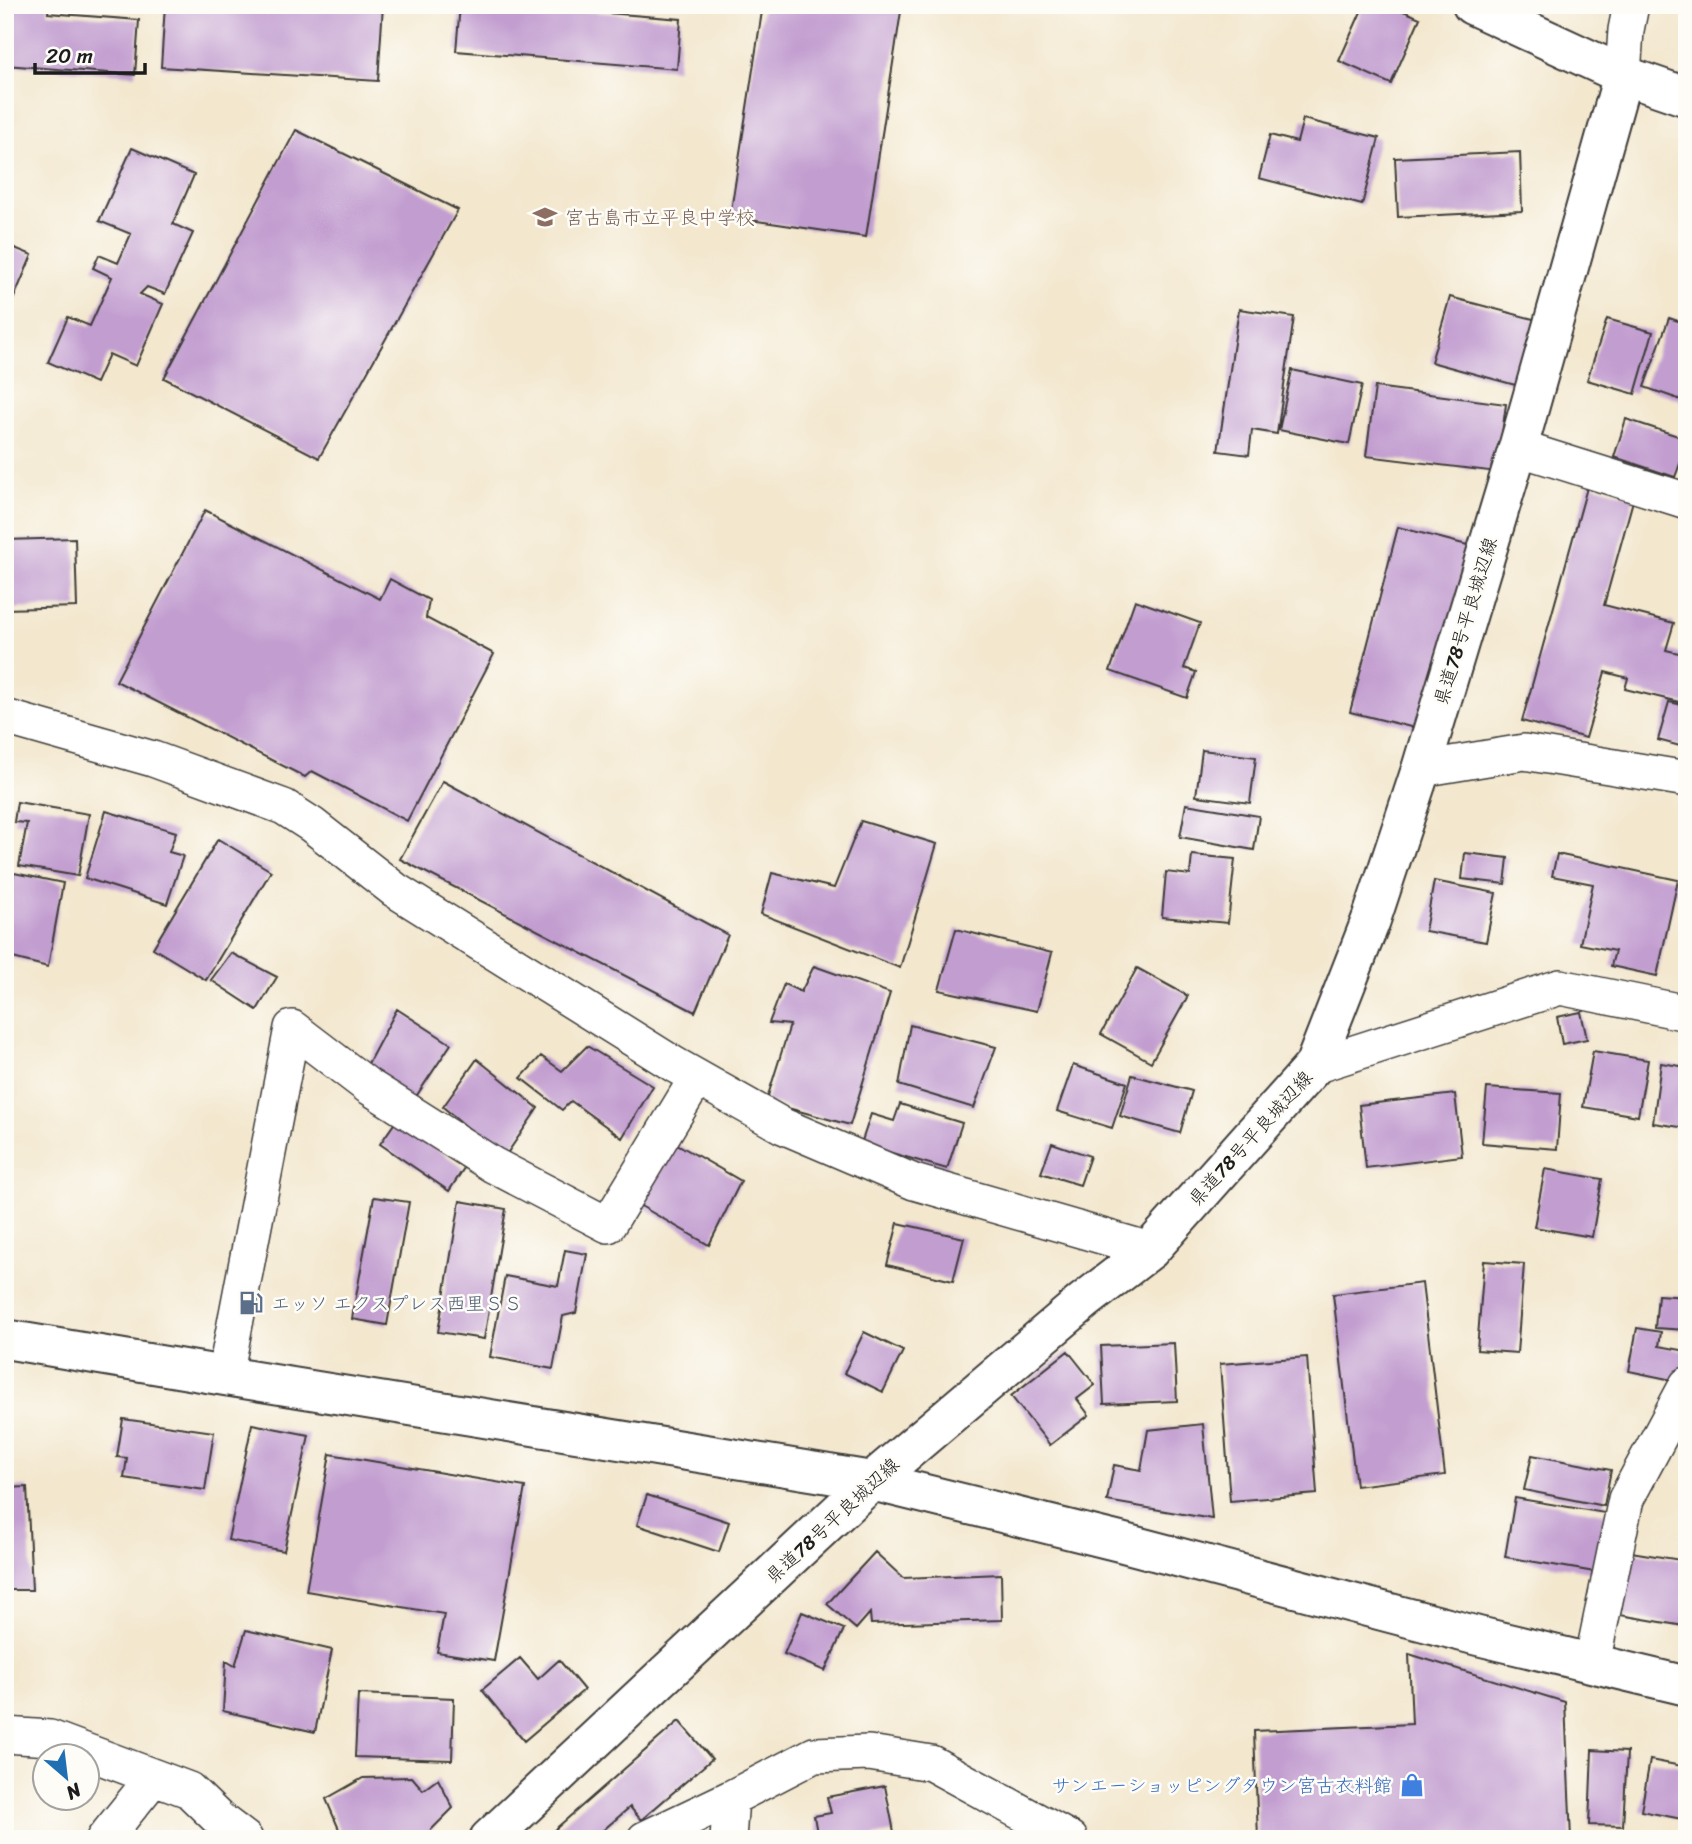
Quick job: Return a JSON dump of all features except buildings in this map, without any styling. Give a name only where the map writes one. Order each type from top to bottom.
[{"type":"main road","points":[[1472,5],[1623,75],[1687,97]]},
{"type":"main road","name":"県道78号平良城辺線","points":[[489,1839],[872,1481],[1084,1301],[1150,1250],[1314,1066],[1371,920],[1421,769],[1518,447],[1623,75]]},
{"type":"main road","points":[[5,1339],[872,1481],[1120,1542],[1478,1636],[1687,1686]]},
{"type":"street","points":[[1623,75],[1626,30],[1631,5]]},
{"type":"street","points":[[1518,447],[1687,501]]},
{"type":"street","points":[[5,717],[153,759],[284,807],[312,825],[395,890],[697,1078],[783,1126],[914,1182],[1150,1250]]},
{"type":"street","points":[[1421,769],[1524,752],[1687,779]]},
{"type":"street","points":[[1314,1066],[1560,987],[1687,1013]]},
{"type":"street","points":[[225,1376],[292,1028],[368,1086],[493,1165],[608,1225],[697,1078]]},
{"type":"street","points":[[1592,1663],[1626,1499],[1687,1385]]},
{"type":"street","points":[[5,1735],[50,1738],[190,1790],[245,1839]]},
{"type":"street","points":[[645,1839],[814,1755],[869,1754],[931,1763],[1070,1839]]},
{"type":"street","points":[[104,1839],[153,1777]]},
{"type":"street","points":[[728,1839],[731,1798]]},
{"type":"place","name":"宮古島市立平良中学校","points":[[545,217]]},
{"type":"place","name":"エッソ エクスプレス西里ＳＳ","points":[[251,1303]]},
{"type":"place","name":"サンエーショッピングタウン宮古衣料館","points":[[1412,1785]]}]
